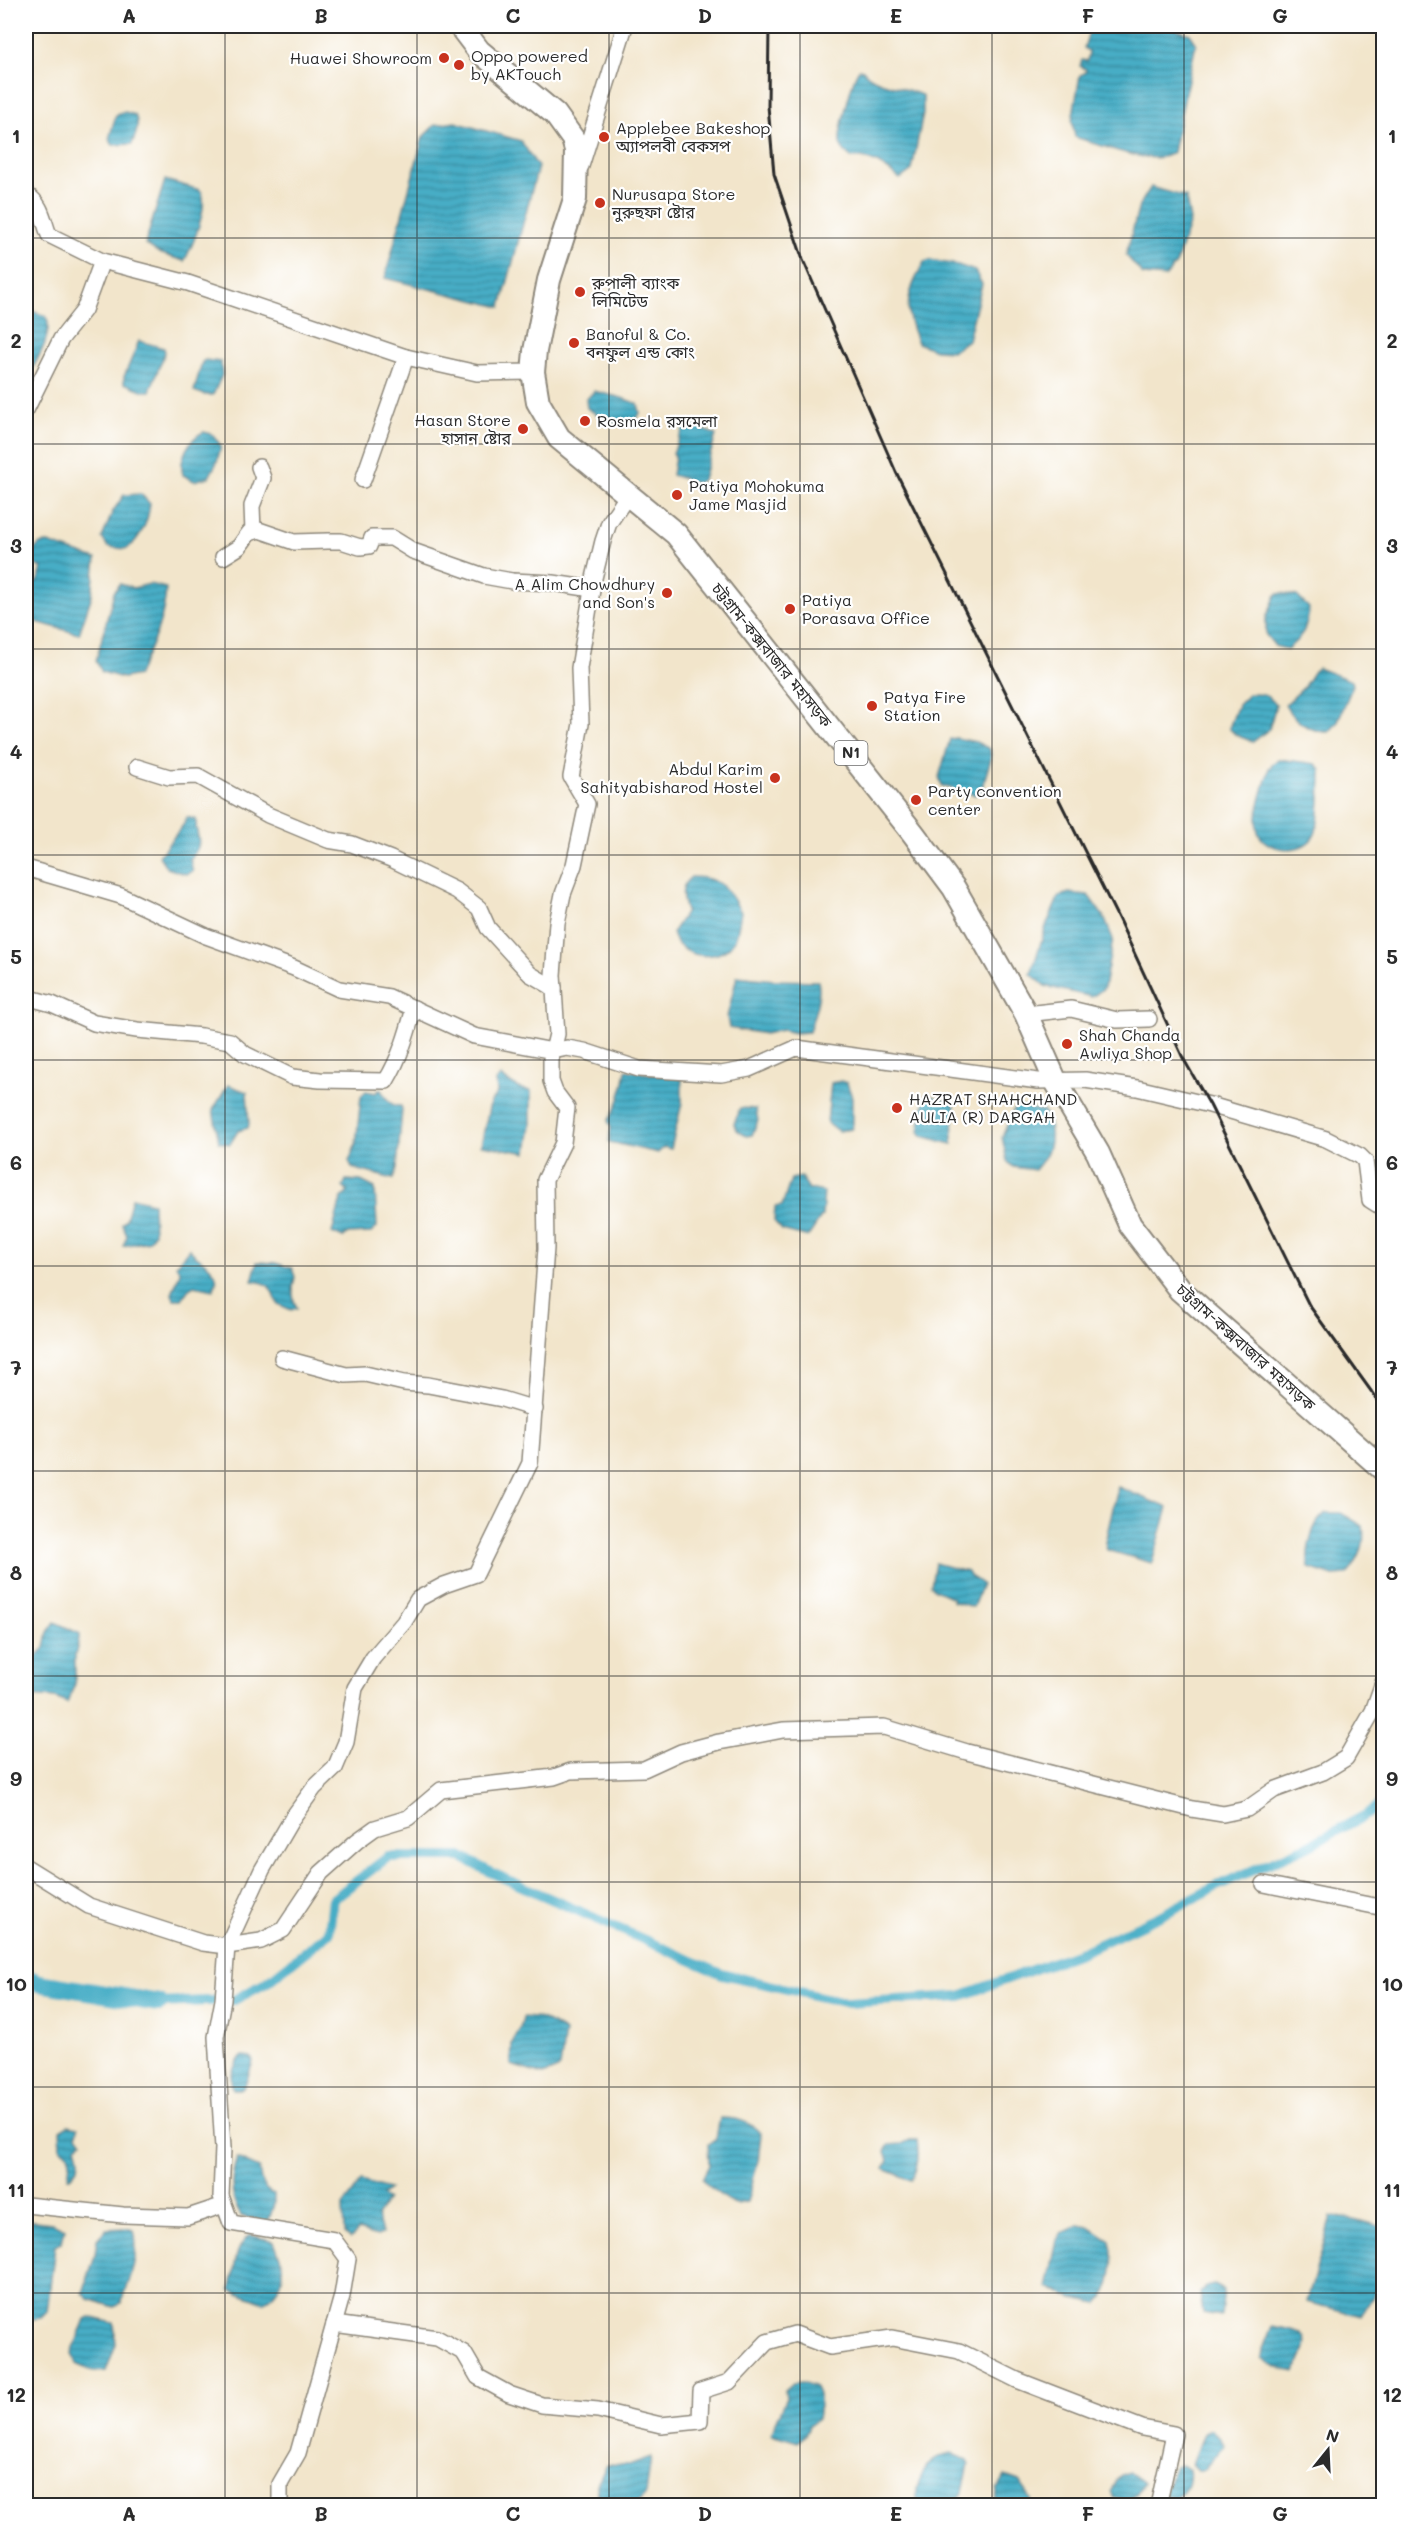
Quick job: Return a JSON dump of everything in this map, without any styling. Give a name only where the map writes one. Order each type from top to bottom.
[{"type":"highway","name":"চট্টগ্রাম-কক্সবাজার মহাসড়ক","points":[[460,26],[479,51],[561,122],[573,139],[576,150],[575,199],[549,280],[535,351],[534,372],[538,402],[559,438],[676,534],[954,888],[1026,1014],[1055,1080],[1098,1153],[1130,1225],[1180,1290],[1383,1470]]},
{"type":"street","points":[[577,178],[625,26]]},
{"type":"street","points":[[27,195],[35,200],[40,208],[49,235],[61,243],[102,261],[188,284],[406,357],[477,374],[534,372]]},
{"type":"street","points":[[26,410],[61,339],[84,310],[102,261]]},
{"type":"street","points":[[363,480],[406,357]]},
{"type":"street","points":[[253,532],[252,506],[262,478],[259,467]]},
{"type":"street","points":[[280,2505],[280,2484],[298,2453],[342,2296],[348,2259],[334,2240],[231,2223],[221,2196],[223,2148],[216,2037],[223,2000],[226,1946],[262,1869],[293,1816],[314,1788],[335,1768],[346,1742],[355,1688],[373,1658],[404,1623],[418,1599],[444,1585],[476,1574],[530,1463],[546,1248],[546,1180],[563,1143],[567,1108],[555,1092],[551,1081],[553,1051],[557,1034],[554,988],[557,922],[563,894],[574,865],[586,804],[571,777],[581,724],[579,668],[592,589],[609,523],[628,495]]},
{"type":"street","points":[[223,557],[239,547],[249,533],[259,530],[294,542],[341,541],[360,547],[369,546],[372,538],[375,537],[392,538],[413,551],[484,576],[592,589]]},
{"type":"street","points":[[137,767],[168,777],[198,776],[268,815],[328,840],[352,844],[391,859],[457,891],[479,908],[488,928],[530,974],[554,988]]},
{"type":"street","points":[[26,868],[121,896],[206,936],[294,968],[339,988],[389,997],[474,1036],[553,1051],[567,1048],[584,1051],[639,1069],[721,1074],[749,1069],[796,1048],[1038,1081],[1085,1080],[1137,1088],[1210,1105],[1326,1139],[1360,1156],[1365,1161],[1368,1171],[1368,1195],[1375,1205],[1383,1209]]},
{"type":"street","points":[[26,997],[52,1004],[94,1023],[230,1041],[245,1054],[292,1077],[320,1080],[386,1081],[406,1038],[414,1008]]},
{"type":"street","points":[[1026,1014],[1071,1009],[1118,1020],[1149,1019]]},
{"type":"street","points":[[282,1358],[346,1375],[365,1374],[404,1383],[428,1385],[502,1399],[535,1409]]},
{"type":"street","points":[[26,1867],[89,1906],[203,1943],[226,1946],[261,1941],[284,1930],[321,1873],[357,1840],[375,1828],[408,1818],[441,1790],[554,1777],[572,1771],[644,1769],[681,1752],[783,1730],[884,1727],[968,1752],[1192,1809],[1223,1814],[1247,1809],[1274,1790],[1323,1772],[1346,1758],[1373,1711],[1383,1680]]},
{"type":"street","points":[[1264,1884],[1383,1908]]},
{"type":"street","points":[[26,2205],[123,2215],[188,2217],[224,2205]]},
{"type":"street","points":[[334,2324],[437,2338],[464,2353],[478,2377],[509,2394],[542,2405],[598,2410],[661,2425],[700,2421],[701,2391],[729,2382],[767,2342],[795,2334],[830,2347],[892,2338],[959,2352],[1017,2380],[1142,2428],[1174,2434],[1158,2505]]},
{"type":"water","points":[[1093,26],[1163,26],[1190,34],[1196,43],[1173,152],[1154,158],[1140,156],[1075,137],[1072,121],[1080,75],[1085,73],[1086,69],[1080,66],[1082,60],[1087,61],[1089,52],[1084,48],[1089,32],[1095,31]]},
{"type":"water","points":[[859,69],[874,79],[923,96],[923,113],[912,170],[900,179],[871,161],[851,158],[841,145],[840,137],[844,117]]},
{"type":"water","points":[[125,112],[135,115],[137,126],[135,137],[132,144],[113,145],[109,139],[116,115]]},
{"type":"water","points":[[455,122],[521,141],[538,167],[501,307],[385,278],[423,137],[435,125]]},
{"type":"water","points":[[165,180],[200,190],[203,196],[199,225],[184,261],[159,253],[145,244]]},
{"type":"water","points":[[1151,187],[1186,197],[1190,221],[1176,264],[1165,277],[1143,275],[1126,255],[1139,206]]},
{"type":"water","points":[[26,197],[39,221],[26,262]]},
{"type":"water","points":[[930,260],[975,271],[982,284],[968,340],[953,351],[935,350],[918,343],[910,320],[908,310],[910,292],[924,262]]},
{"type":"water","points":[[26,309],[46,316],[48,332],[26,381]]},
{"type":"water","points":[[139,341],[164,348],[165,352],[150,391],[124,383],[124,377]]},
{"type":"water","points":[[205,360],[221,362],[222,375],[213,395],[194,391],[202,362]]},
{"type":"water","points":[[594,391],[638,404],[640,413],[635,422],[624,426],[604,419],[587,408],[586,400]]},
{"type":"water","points":[[685,425],[698,427],[716,435],[703,479],[697,483],[672,475],[675,456],[673,453]]},
{"type":"water","points":[[204,432],[213,435],[221,446],[217,462],[209,477],[194,481],[183,475],[183,456],[189,444]]},
{"type":"water","points":[[141,494],[150,504],[146,523],[140,534],[127,549],[108,547],[102,538],[113,511],[124,495]]},
{"type":"water","points":[[48,543],[96,559],[92,595],[79,634],[26,619],[27,582],[38,582],[42,568],[33,564],[34,550],[40,544]]},
{"type":"water","points":[[120,584],[133,588],[150,584],[166,588],[160,622],[138,675],[123,678],[102,672],[96,661],[114,592]]},
{"type":"water","points":[[1282,593],[1297,596],[1309,608],[1303,631],[1297,641],[1287,649],[1275,646],[1266,635],[1266,618],[1276,595]]},
{"type":"water","points":[[1318,668],[1352,681],[1353,685],[1337,723],[1329,732],[1316,730],[1303,724],[1288,711],[1285,705],[1303,688]]},
{"type":"water","points":[[1249,694],[1264,695],[1276,705],[1269,729],[1253,742],[1236,735],[1229,728],[1238,705]]},
{"type":"water","points":[[950,739],[976,742],[990,749],[991,759],[981,791],[975,795],[942,786],[939,777]]},
{"type":"water","points":[[1278,759],[1316,764],[1321,770],[1319,812],[1315,834],[1303,846],[1295,848],[1286,849],[1269,844],[1258,832],[1257,819],[1269,768]]},
{"type":"water","points":[[186,817],[196,819],[199,844],[190,860],[193,871],[186,874],[167,868],[159,856],[184,824]]},
{"type":"water","points":[[691,877],[710,879],[722,885],[732,896],[741,912],[734,941],[726,950],[718,954],[699,955],[690,952],[682,948],[672,933],[686,912],[683,889]]},
{"type":"water","points":[[1069,893],[1088,895],[1104,917],[1113,939],[1104,988],[1092,997],[1045,986],[1031,974],[1046,926],[1059,896]]},
{"type":"water","points":[[737,976],[818,981],[818,1000],[809,1032],[795,1033],[782,1030],[765,1034],[729,1028],[727,1017]]},
{"type":"water","points":[[626,1070],[682,1079],[682,1103],[671,1149],[664,1147],[658,1153],[609,1142],[611,1127],[608,1121],[620,1097]]},
{"type":"water","points":[[501,1077],[518,1088],[531,1091],[531,1125],[527,1153],[481,1145],[490,1103],[497,1093],[496,1081]]},
{"type":"water","points":[[841,1081],[847,1083],[852,1097],[852,1129],[838,1131],[827,1123],[831,1083]]},
{"type":"water","points":[[228,1085],[247,1092],[249,1124],[248,1128],[238,1131],[230,1144],[219,1142],[213,1110]]},
{"type":"water","points":[[380,1089],[389,1101],[401,1106],[402,1110],[397,1168],[393,1179],[352,1168],[349,1161],[356,1144],[361,1096],[366,1091],[376,1093]]},
{"type":"water","points":[[926,1094],[955,1104],[952,1144],[922,1136],[919,1131]]},
{"type":"water","points":[[1015,1106],[1044,1111],[1050,1128],[1048,1149],[1035,1170],[1013,1167],[1007,1161],[1002,1137]]},
{"type":"water","points":[[740,1108],[756,1109],[758,1121],[752,1135],[746,1136],[737,1130],[734,1124]]},
{"type":"water","points":[[801,1177],[809,1189],[824,1192],[822,1216],[808,1237],[782,1230],[774,1221],[775,1207],[782,1206],[791,1179]]},
{"type":"water","points":[[346,1180],[361,1181],[375,1188],[377,1227],[371,1233],[346,1234],[343,1238],[332,1233],[341,1199],[348,1192],[343,1187]]},
{"type":"water","points":[[132,1198],[153,1203],[154,1233],[149,1241],[123,1246],[127,1236],[122,1224],[126,1220]]},
{"type":"water","points":[[189,1249],[214,1272],[216,1283],[213,1290],[194,1286],[182,1299],[174,1299],[172,1294],[180,1272],[176,1265]]},
{"type":"water","points":[[257,1262],[275,1263],[292,1268],[295,1277],[293,1297],[297,1308],[291,1310],[278,1304],[267,1285],[252,1281]]},
{"type":"water","points":[[1118,1487],[1168,1508],[1152,1563],[1107,1550],[1105,1542]]},
{"type":"water","points":[[1326,1513],[1341,1513],[1363,1526],[1361,1552],[1347,1575],[1333,1576],[1309,1568],[1308,1554],[1313,1530]]},
{"type":"water","points":[[935,1563],[967,1572],[982,1585],[973,1607],[952,1601],[953,1598],[935,1590],[931,1585]]},
{"type":"water","points":[[55,1622],[80,1634],[75,1656],[75,1684],[67,1703],[55,1698],[30,1696],[26,1692],[26,1679],[32,1673],[34,1659],[45,1648],[48,1632]]},
{"type":"water","points":[[523,2017],[544,2019],[565,2032],[560,2068],[543,2075],[511,2065],[512,2043],[520,2029]]},
{"type":"water","points":[[243,2056],[251,2057],[253,2061],[245,2086],[242,2089],[233,2089],[231,2080],[233,2071]]},
{"type":"water","points":[[720,2118],[743,2121],[761,2134],[758,2162],[747,2202],[732,2203],[702,2179],[709,2165],[708,2144],[716,2138]]},
{"type":"water","points":[[68,2125],[78,2127],[77,2136],[82,2141],[76,2145],[79,2162],[77,2169],[70,2177],[68,2177],[70,2161],[68,2153],[61,2149],[60,2130]]},
{"type":"water","points":[[910,2140],[917,2140],[918,2151],[917,2165],[911,2180],[884,2169],[888,2160],[885,2151],[889,2145],[902,2144]]},
{"type":"water","points":[[237,2158],[259,2168],[264,2187],[274,2194],[274,2204],[268,2223],[241,2216],[237,2209],[232,2188]]},
{"type":"water","points":[[361,2181],[389,2189],[382,2196],[387,2200],[377,2216],[382,2234],[377,2236],[359,2230],[351,2238],[344,2233],[343,2206]]},
{"type":"water","points":[[1331,2217],[1343,2217],[1383,2228],[1383,2273],[1375,2293],[1361,2316],[1307,2302]]},
{"type":"water","points":[[26,2220],[52,2223],[65,2229],[62,2242],[55,2246],[47,2312],[41,2318],[26,2320]]},
{"type":"water","points":[[1079,2225],[1089,2227],[1110,2241],[1112,2274],[1107,2290],[1098,2303],[1073,2298],[1047,2288],[1057,2240],[1061,2234]]},
{"type":"water","points":[[106,2229],[134,2230],[136,2248],[131,2277],[121,2304],[114,2307],[89,2299],[83,2293],[95,2255],[97,2239]]},
{"type":"water","points":[[250,2235],[274,2241],[283,2267],[283,2275],[278,2288],[264,2303],[230,2290],[237,2254]]},
{"type":"water","points":[[1214,2285],[1224,2290],[1221,2316],[1203,2313],[1200,2293],[1206,2287]]},
{"type":"water","points":[[89,2317],[114,2323],[116,2344],[106,2371],[94,2371],[76,2364],[72,2353],[85,2319]]},
{"type":"water","points":[[1272,2326],[1295,2331],[1305,2339],[1304,2351],[1295,2372],[1275,2367],[1262,2358]]},
{"type":"water","points":[[803,2382],[814,2386],[818,2394],[818,2419],[810,2425],[798,2442],[771,2434],[786,2399],[785,2390],[793,2383]]},
{"type":"water","points":[[1211,2430],[1220,2437],[1225,2445],[1203,2470],[1198,2470],[1192,2464],[1204,2433]]},
{"type":"water","points":[[952,2453],[967,2461],[969,2465],[963,2491],[953,2505],[919,2505],[917,2493],[922,2474],[935,2459]]},
{"type":"water","points":[[651,2457],[646,2494],[634,2505],[598,2505],[597,2485],[607,2464],[628,2465]]},
{"type":"water","points":[[1180,2465],[1189,2469],[1187,2486],[1176,2498],[1164,2496],[1173,2468]]},
{"type":"water","points":[[1130,2472],[1143,2483],[1138,2492],[1129,2499],[1114,2498],[1111,2490],[1116,2480]]},
{"type":"water","points":[[1005,2476],[1019,2481],[1031,2498],[1030,2505],[996,2505],[997,2489]]},
{"type":"waterway","points":[[159,2003],[234,2000],[266,1983],[329,1933],[333,1899],[388,1857],[462,1857],[490,1872],[722,1974],[848,2003],[960,1996],[1082,1952],[1160,1916],[1217,1886],[1308,1846],[1366,1815],[1384,1801]]},
{"type":"waterway","points":[[26,1978],[39,1983],[159,2003]]},
{"type":"railway","points":[[769,26],[768,106],[774,174],[803,260],[896,472],[1119,920],[1183,1058],[1210,1105],[1309,1305],[1384,1409]]},
{"type":"place","name":"Huawei Showroom","points":[[444,58]]},
{"type":"place","name":"Oppo powered by AKTouch","points":[[459,65]]},
{"type":"place","name":"Applebee Bakeshop অ্যাপলবী বেকসপ","points":[[604,137]]},
{"type":"place","name":"Nurusapa Store নুরুছফা ষ্টোর","points":[[600,203]]},
{"type":"place","name":"রুপালী ব্যাংক লিমিটেড","points":[[580,292]]},
{"type":"place","name":"Banoful & Co. বনফুল এন্ড কোং","points":[[574,343]]},
{"type":"place","name":"Rosmela রসমেলা","points":[[585,421]]},
{"type":"place","name":"Hasan Store হাসান ষ্টোর","points":[[523,429]]},
{"type":"place","name":"Patiya Mohokuma Jame Masjid","points":[[677,495]]},
{"type":"place","name":"A Alim Chowdhury and Son's","points":[[667,593]]},
{"type":"place","name":"Patiya Porasava Office","points":[[790,609]]},
{"type":"place","name":"Patya Fire Station","points":[[872,706]]},
{"type":"place","name":"Abdul Karim Sahityabisharod Hostel","points":[[775,778]]},
{"type":"place","name":"Party convention center","points":[[916,800]]},
{"type":"place","name":"Shah Chanda Awliya Shop","points":[[1067,1044]]},
{"type":"place","name":"HAZRAT SHAHCHAND AULIA (R) DARGAH","points":[[897,1108]]}]
